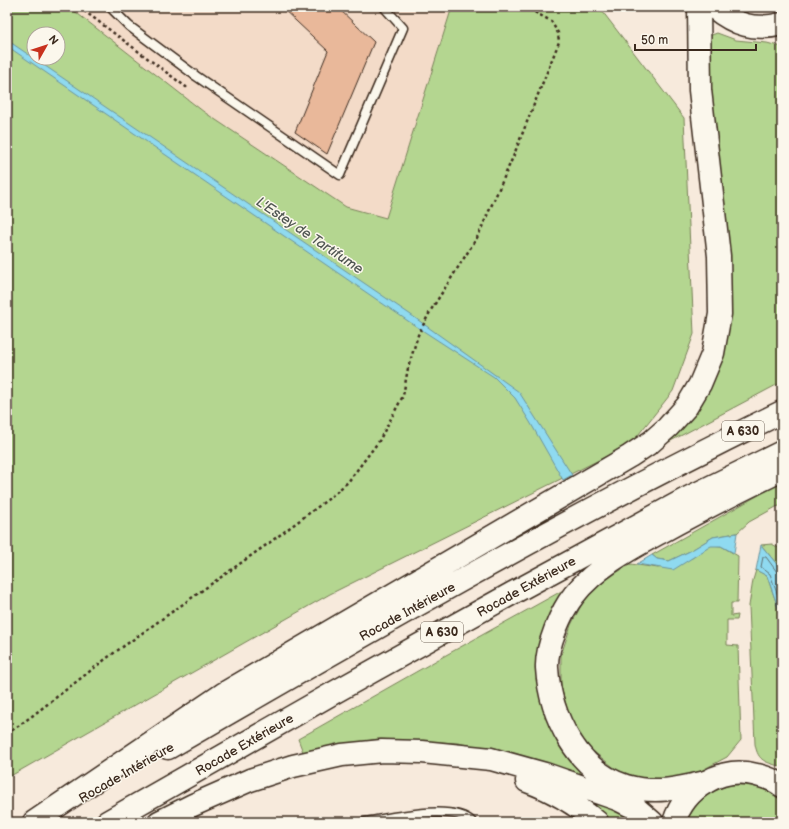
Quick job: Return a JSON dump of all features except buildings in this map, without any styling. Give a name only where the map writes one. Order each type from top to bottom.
[{"type":"main road","points":[[34,822],[224,694],[630,456],[651,442],[668,427],[687,406],[700,384],[713,353],[720,314],[718,256],[700,90],[699,7]]},
{"type":"main road","points":[[714,7],[727,18],[747,26],[778,28]]},
{"type":"main road","points":[[705,450],[782,402]]},
{"type":"main road","name":"Rocade Intérieure","points":[[39,822],[493,562],[705,450],[782,412]]},
{"type":"main road","name":"Rocade Extérieure","points":[[108,822],[504,597],[688,498],[782,452]]},
{"type":"main road","points":[[706,782],[663,791],[643,790],[625,786],[605,777],[581,757],[565,731],[552,700],[547,666],[552,638],[573,595],[591,577],[610,562],[695,513],[782,470]]},
{"type":"main road","points":[[160,822],[193,805],[250,780],[293,766],[342,755],[382,751],[422,752],[491,759],[545,774],[618,799],[637,809],[652,822]]},
{"type":"main road","points":[[460,756],[539,785],[587,813],[597,822]]},
{"type":"main road","points":[[674,822],[689,794],[706,782],[720,775],[749,773],[765,777],[781,785]]},
{"type":"lane","points":[[110,7],[129,26],[196,76],[340,175],[403,28],[384,7]]},
{"type":"lane","points":[[365,822],[431,812],[460,815],[469,818],[472,822]]},
{"type":"path","points":[[79,7],[186,87],[196,76]]},
{"type":"path","points":[[7,734],[107,658],[327,500],[348,482],[379,441],[403,396],[408,368],[418,335],[431,310],[478,236],[513,156],[559,42],[558,33],[551,21],[526,7]]},
{"type":"shaded area","points":[[69,7],[452,7],[386,218],[346,207],[204,112]]},
{"type":"green space","points":[[7,7],[69,7],[204,112],[346,207],[386,218],[452,7],[599,7],[684,118],[694,334],[673,391],[631,444],[330,594],[7,778]]},
{"type":"green space","points":[[717,33],[736,40],[767,43],[782,47],[782,382],[650,452],[723,356],[731,308],[727,245],[711,119],[709,36]]},
{"type":"green space","points":[[782,482],[782,505],[749,522],[737,533],[713,537],[690,551],[669,561],[657,559],[652,555]]},
{"type":"green space","points":[[772,544],[782,550],[782,575],[780,568],[761,545]]},
{"type":"green space","points":[[711,545],[721,546],[738,556],[737,603],[731,603],[731,616],[738,615],[737,620],[727,620],[727,645],[738,646],[741,740],[727,757],[693,775],[663,781],[643,779],[617,770],[589,748],[570,719],[561,687],[561,655],[571,625],[584,600],[601,584],[631,564],[658,568],[692,558]]},
{"type":"green space","points":[[756,570],[767,576],[782,619],[782,767],[767,762],[761,758],[756,750],[755,744],[749,606]]},
{"type":"green space","points":[[567,588],[541,684],[612,790],[535,763],[458,743],[378,739],[303,752],[298,739]]},
{"type":"green space","points":[[730,785],[758,787],[775,796],[782,801],[782,822],[686,822],[704,798],[714,791]]},
{"type":"green space","points":[[603,802],[646,822],[610,822],[594,807],[596,804]]},
{"type":"water","points":[[7,40],[26,53],[26,59],[7,46]]},
{"type":"water","points":[[36,66],[45,66],[411,315],[519,392],[572,475],[563,480],[515,398],[494,377],[408,321]]},
{"type":"water","points":[[737,533],[734,553],[721,546],[711,546],[673,570],[637,564],[652,555],[657,559],[669,561],[690,551],[713,537]]},
{"type":"water","points":[[761,545],[780,568],[782,575],[782,619],[767,576],[756,570]]},
{"type":"water label","name":"L'Estey de Tartifume","points":[[310,235]]}]
